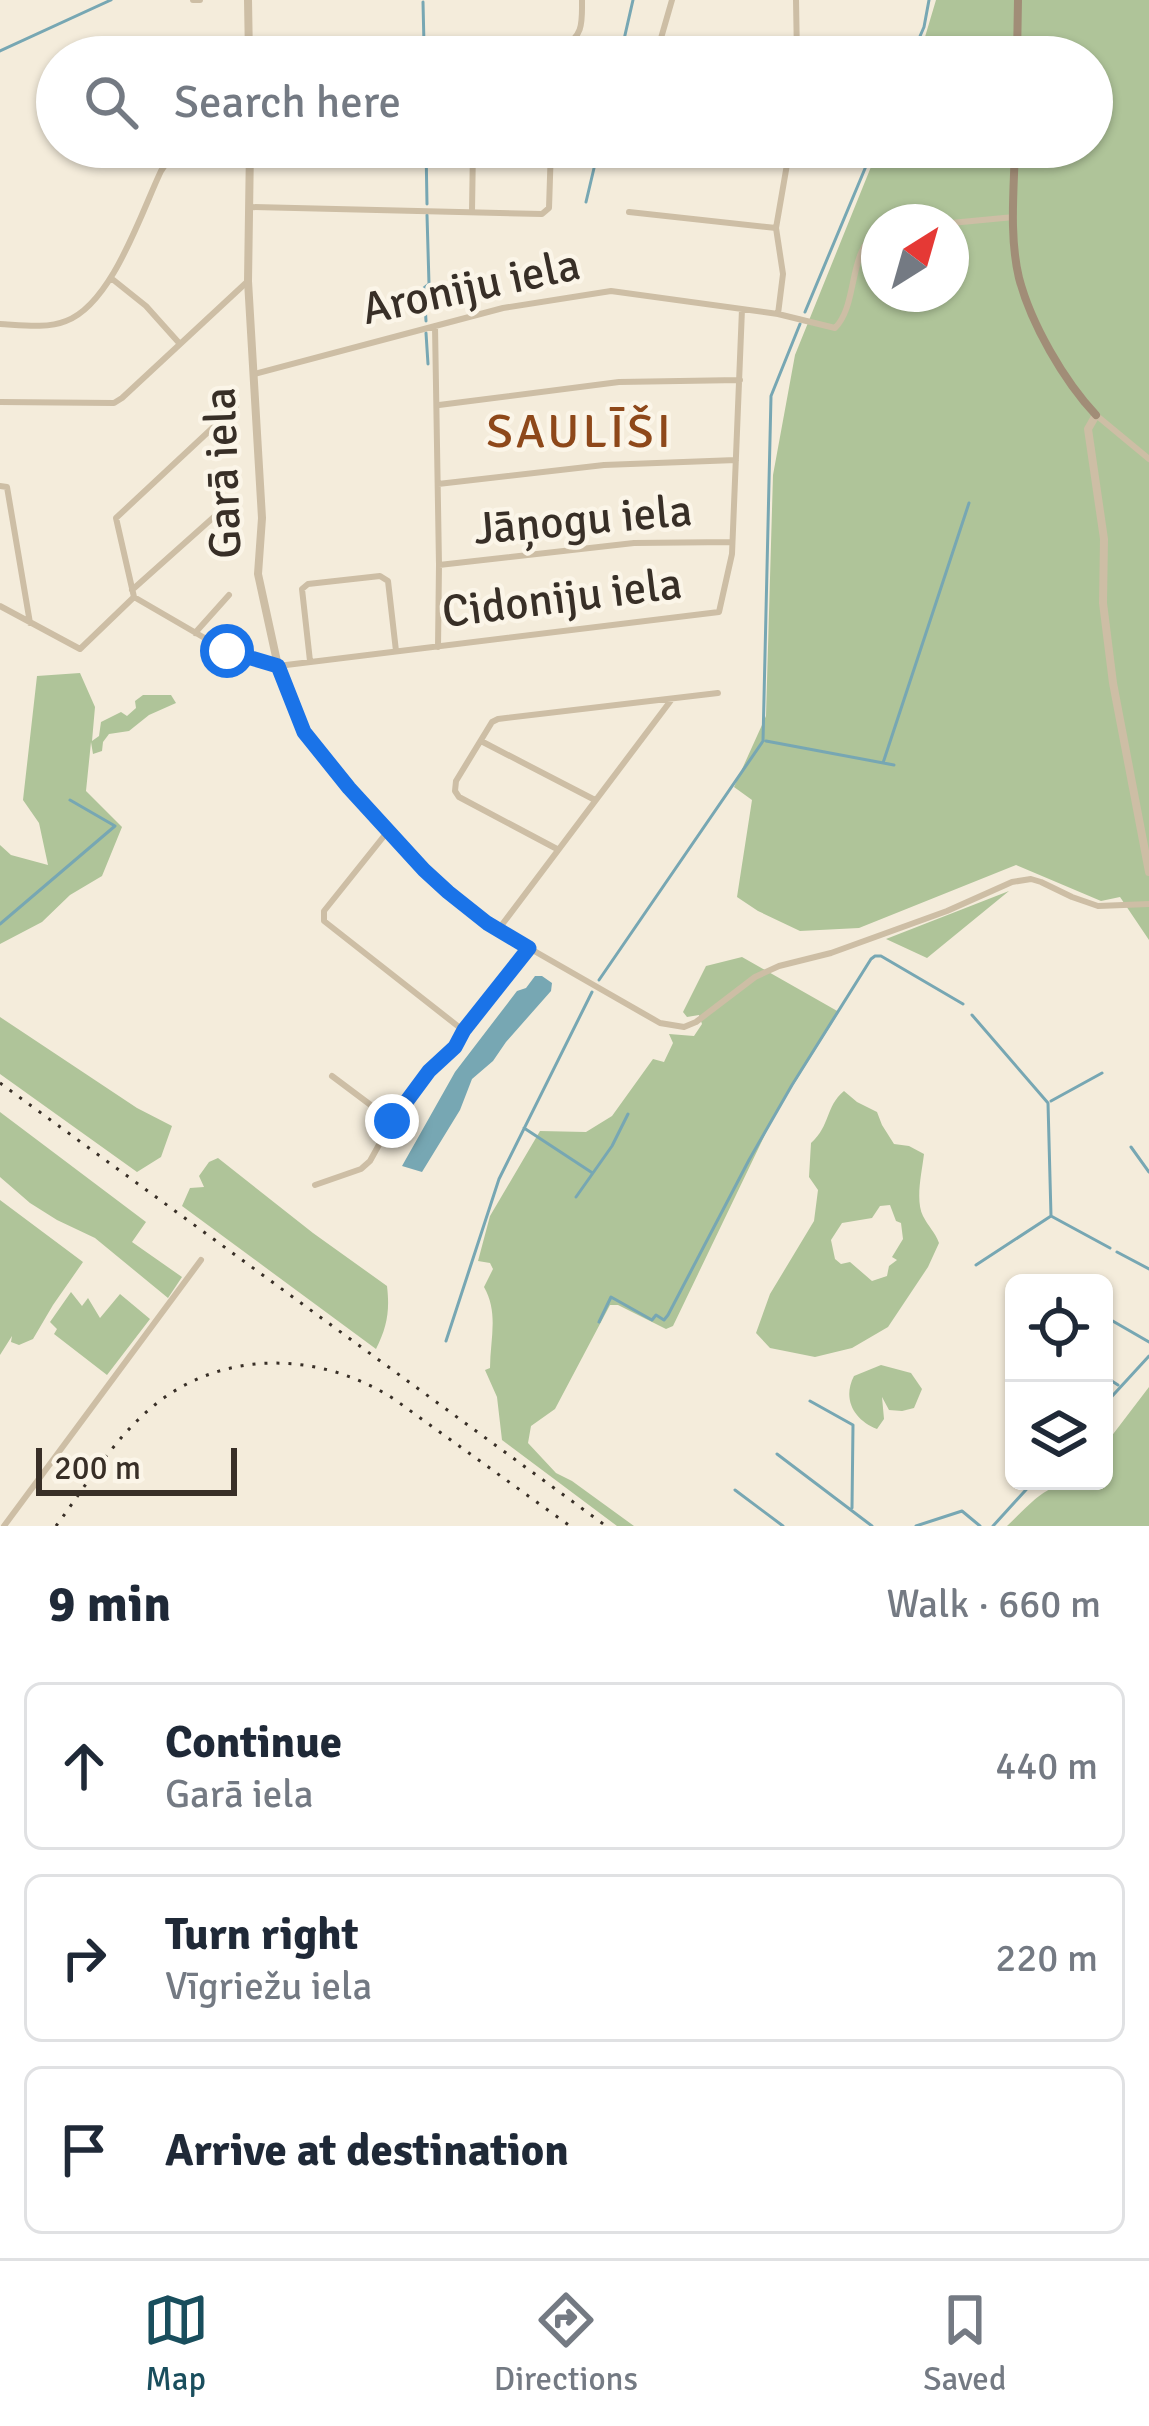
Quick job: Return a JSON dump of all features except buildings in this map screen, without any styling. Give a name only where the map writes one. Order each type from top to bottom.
[{"type":"main road","points":[[1017,36],[1018,0]]},
{"type":"main road","points":[[1015,168],[1020,280],[1064,376],[1096,416]]},
{"type":"street","points":[[248,0],[249,36]]},
{"type":"street","points":[[577,36],[582,0]]},
{"type":"street","points":[[662,36],[672,0]]},
{"type":"street","points":[[796,0],[797,36]]},
{"type":"street","points":[[0,324],[67,321],[88,307],[111,278],[162,168]]},
{"type":"street","name":"Garā iela","points":[[250,168],[248,281],[262,518],[258,574],[278,666],[304,732],[349,788],[448,892],[498,930],[660,1023],[684,1027],[755,977],[779,966],[831,953],[968,903],[1012,881],[1041,881],[1098,906],[1149,904]]},
{"type":"street","points":[[472,212],[473,168]]},
{"type":"street","points":[[250,207],[547,212],[550,168]]},
{"type":"street","points":[[778,314],[783,274],[776,228],[786,168]]},
{"type":"street","points":[[629,212],[776,228]]},
{"type":"street","points":[[969,222],[1014,217]]},
{"type":"street","name":"Aroniju iela","points":[[253,374],[435,325],[557,297],[611,291],[778,314],[835,328],[848,306],[861,261]]},
{"type":"street","points":[[111,278],[146,306],[180,344]]},
{"type":"street","points":[[0,402],[113,403],[248,281]]},
{"type":"street","name":"Cidoniju iela","points":[[133,593],[227,651],[278,666],[719,612],[732,542],[742,309]]},
{"type":"street","points":[[435,325],[438,646]]},
{"type":"street","points":[[438,405],[619,382],[740,380]]},
{"type":"street","points":[[133,593],[116,518],[236,406]]},
{"type":"street","points":[[1149,459],[1096,416],[1088,429],[1104,539],[1107,644],[1149,872]]},
{"type":"street","points":[[438,484],[604,464],[736,460]]},
{"type":"street","points":[[0,486],[7,487],[30,623]]},
{"type":"street","points":[[0,607],[80,650],[133,593],[234,500]]},
{"type":"street","name":"Jāņogu iela","points":[[439,565],[634,543],[732,542]]},
{"type":"street","name":"Cidoniju iela","points":[[310,661],[302,590],[308,584],[380,576],[388,581],[396,651]]},
{"type":"street","points":[[195,633],[229,596]]},
{"type":"street","points":[[557,849],[454,790],[492,722],[718,693]]},
{"type":"street","points":[[498,930],[672,699]]},
{"type":"street","points":[[481,741],[596,800]]},
{"type":"street","points":[[388,830],[324,911],[324,921],[464,1030]]},
{"type":"street","points":[[315,1185],[361,1169],[370,1161],[429,1071],[455,1047],[529,948]]},
{"type":"street","points":[[332,1076],[392,1121]]},
{"type":"street","points":[[4,1526],[201,1260]]},
{"type":"green space","points":[[936,0],[1149,0],[1149,940],[1120,897],[1101,901],[1016,865],[859,928],[800,931],[737,897],[752,800],[734,787],[766,716],[773,475],[795,355],[871,168],[1113,168],[1113,36],[925,36]]},
{"type":"green space","points":[[80,673],[95,707],[92,741],[99,736],[101,722],[121,712],[127,716],[143,695],[171,695],[176,703],[129,731],[109,734],[102,751],[93,754],[91,742],[86,791],[122,827],[102,876],[70,895],[42,922],[0,944],[0,845],[11,855],[48,865],[39,823],[23,800],[37,676]]},
{"type":"green space","points":[[1009,891],[927,958],[886,939]]},
{"type":"green space","points":[[742,957],[839,1012],[775,1114],[673,1326],[666,1329],[610,1305],[555,1409],[531,1426],[528,1443],[556,1473],[634,1526],[617,1526],[502,1440],[497,1397],[485,1370],[490,1368],[493,1327],[484,1287],[493,1269],[490,1263],[478,1261],[490,1216],[540,1131],[586,1132],[612,1116],[653,1059],[664,1062],[673,1043],[669,1034],[694,1036],[702,1024],[699,1015],[687,1017],[683,1012],[706,966]]},
{"type":"green space","points":[[0,1017],[172,1126],[161,1157],[137,1172],[0,1074]]},
{"type":"green space","points":[[844,1091],[877,1112],[894,1144],[924,1154],[921,1209],[939,1243],[888,1327],[852,1348],[815,1357],[770,1348],[756,1333],[770,1294],[814,1221],[818,1190],[809,1177],[811,1143]],"holes":[[[890,1205],[901,1223],[903,1239],[887,1276],[872,1281],[850,1262],[841,1264],[835,1259],[831,1240],[842,1223],[872,1218],[880,1206]]]},
{"type":"green space","points":[[0,1112],[146,1222],[132,1242],[182,1277],[168,1298],[95,1238],[30,1203],[0,1177]]},
{"type":"green space","points":[[218,1158],[387,1286],[387,1319],[376,1349],[182,1206],[190,1188],[204,1187],[199,1176]]},
{"type":"green space","points":[[0,1200],[83,1262],[33,1339],[19,1345],[11,1342],[12,1336],[0,1355]]},
{"type":"green space","points":[[71,1292],[82,1306],[88,1298],[100,1318],[120,1294],[150,1319],[107,1375],[54,1334],[57,1329],[50,1322]]},
{"type":"green space","points":[[881,1365],[911,1373],[922,1389],[914,1408],[902,1411],[889,1410],[882,1397],[884,1419],[877,1429],[856,1414],[849,1393],[854,1376]]},
{"type":"green space","points":[[1149,1387],[1149,1526],[1007,1526],[1049,1490],[1113,1490],[1113,1434]]},
{"type":"water","points":[[535,976],[552,983],[551,991],[493,1061],[472,1079],[460,1110],[422,1172],[402,1166],[455,1072],[517,991]]},
{"type":"waterway","points":[[0,51],[111,0]]},
{"type":"waterway","points":[[625,36],[633,0]]},
{"type":"waterway","points":[[920,36],[929,0]]},
{"type":"waterway","points":[[423,2],[424,36]]},
{"type":"waterway","points":[[426,168],[427,204]]},
{"type":"waterway","points":[[586,202],[594,168]]},
{"type":"waterway","points":[[805,312],[865,168]]},
{"type":"waterway","points":[[426,321],[427,215]]},
{"type":"waterway","points":[[599,980],[763,741],[771,396],[800,324]]},
{"type":"waterway","points":[[426,333],[428,364]]},
{"type":"waterway","points":[[883,763],[969,503]]},
{"type":"waterway","points":[[766,741],[894,765]]},
{"type":"waterway","points":[[0,924],[115,826],[70,800]]},
{"type":"waterway","points":[[599,1322],[611,1297],[652,1320],[668,1315],[749,1160],[871,959],[881,956],[963,1004]]},
{"type":"waterway","points":[[446,1341],[499,1179],[592,992]]},
{"type":"waterway","points":[[972,1015],[1048,1103],[1051,1216]]},
{"type":"waterway","points":[[1051,1101],[1102,1073]]},
{"type":"waterway","points":[[576,1197],[628,1114]]},
{"type":"waterway","points":[[524,1128],[591,1172]]},
{"type":"waterway","points":[[1131,1147],[1149,1172]]},
{"type":"waterway","points":[[976,1265],[1051,1216],[1110,1248]]},
{"type":"waterway","points":[[1117,1252],[1149,1269]]},
{"type":"waterway","points":[[1113,1321],[1149,1342]]},
{"type":"waterway","points":[[1113,1395],[1149,1356]]},
{"type":"waterway","points":[[1113,1382],[1118,1385]]},
{"type":"waterway","points":[[810,1401],[853,1425],[852,1508]]},
{"type":"waterway","points":[[777,1454],[872,1526]]},
{"type":"waterway","points":[[735,1490],[783,1526]]},
{"type":"waterway","points":[[993,1526],[1026,1490]]},
{"type":"waterway","points":[[916,1526],[962,1511],[980,1526]]},
{"type":"railway","points":[[0,1083],[606,1526]]},
{"type":"railway","points":[[56,1526],[118,1442],[169,1395],[199,1378],[264,1363],[298,1364],[363,1382],[394,1399],[570,1526]]},
{"type":"district","name":"SAULĪŠI","points":[[580,431]]},
{"type":"route","points":[[227,651],[278,666],[304,732],[349,788],[448,892],[529,948],[392,1121]]}]
